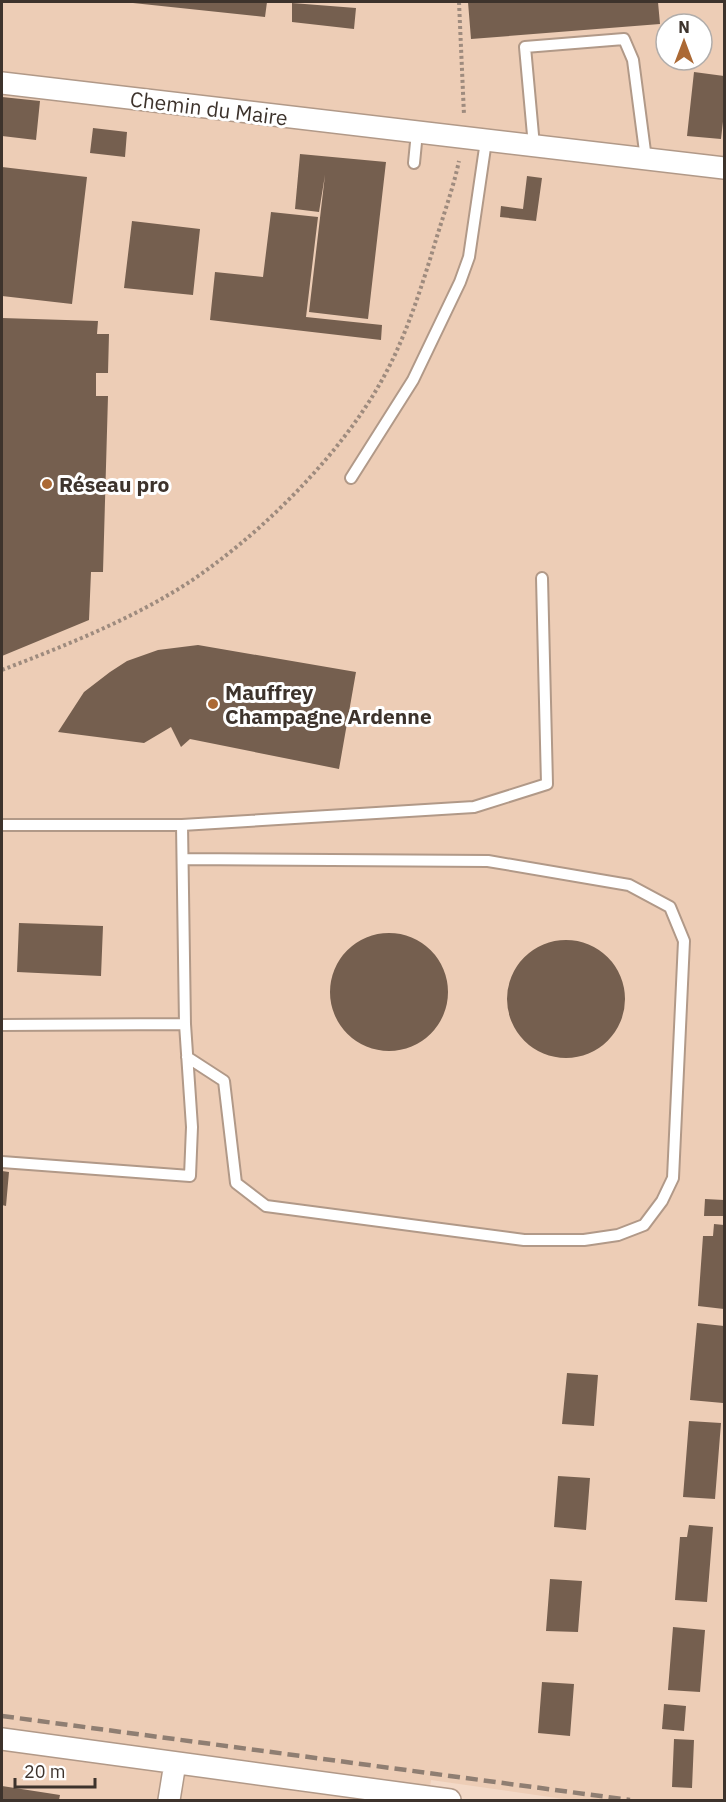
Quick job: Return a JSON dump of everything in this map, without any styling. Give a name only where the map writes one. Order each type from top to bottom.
[{"type":"street","name":"Chemin du Maire","points":[[2,83],[724,168]]},
{"type":"street","points":[[2,1739],[174,1763],[369,1795],[450,1800]]},
{"type":"street","points":[[170,1800],[174,1763]]},
{"type":"lane","points":[[534,146],[525,47],[624,39],[633,60],[646,159]]},
{"type":"lane","points":[[414,163],[417,132]]},
{"type":"lane","points":[[351,478],[413,380],[470,258],[486,141]]},
{"type":"lane","points":[[2,825],[182,825],[474,807],[547,784],[542,579]]},
{"type":"lane","points":[[2,1162],[190,1176],[192,1127],[187,1057],[182,825]]},
{"type":"lane","points":[[183,859],[488,861],[629,885],[670,908],[684,940],[673,1178],[662,1201],[644,1225],[618,1235],[584,1240],[524,1240],[266,1206],[236,1184],[224,1081],[187,1057]]},
{"type":"lane","points":[[2,1026],[186,1024]]},
{"type":"path","points":[[2,670],[55,650],[173,592],[215,564],[265,523],[302,485],[342,438],[379,387],[415,308],[455,179],[464,138],[459,2]]},
{"type":"shaded area","points":[[2,2],[724,2],[724,1800],[571,1800],[431,1780],[428,1800],[2,1800]]},
{"type":"building","points":[[133,2],[267,2],[265,17]]},
{"type":"building","points":[[468,2],[658,2],[659,12],[654,12],[654,24],[471,39]]},
{"type":"building","points":[[292,3],[356,8],[354,29],[292,22]]},
{"type":"building","points":[[694,72],[724,76],[721,139],[687,136]]},
{"type":"building","points":[[2,97],[40,101],[36,140],[2,136]]},
{"type":"building","points":[[93,128],[127,132],[125,157],[90,153]]},
{"type":"building","points":[[300,154],[386,162],[368,319],[309,312],[325,175],[319,212],[295,209]]},
{"type":"building","points":[[2,167],[87,177],[72,304],[2,296]]},
{"type":"building","points":[[527,176],[542,178],[536,221],[500,217],[501,206],[523,209]]},
{"type":"building","points":[[271,212],[318,217],[306,317],[382,325],[381,340],[210,320],[215,272],[263,277]]},
{"type":"building","points":[[132,221],[200,229],[193,295],[124,288]]},
{"type":"building","name":"Réseau pro","points":[[2,318],[98,321],[97,334],[109,334],[108,373],[96,373],[96,396],[108,396],[103,572],[91,572],[89,620],[2,656]]},
{"type":"building","name":"Mauffrey Champagne Ardenne","points":[[198,645],[356,672],[339,769],[190,739],[181,747],[171,727],[144,743],[58,732],[84,692],[127,661],[158,650]]},
{"type":"building","points":[[19,923],[103,926],[101,976],[17,972]]},
{"type":"building","points":[[389,933],[412,937],[431,950],[444,969],[448,992],[444,1015],[431,1034],[412,1047],[389,1051],[366,1047],[347,1034],[334,1015],[330,992],[334,969],[347,950],[366,937]]},
{"type":"building","points":[[566,940],[589,945],[608,957],[620,976],[625,999],[620,1022],[608,1041],[589,1053],[566,1058],[543,1053],[524,1041],[512,1022],[507,999],[512,976],[524,957],[543,945]]},
{"type":"building","points":[[2,1171],[9,1172],[6,1206],[2,1205]]},
{"type":"building","points":[[705,1199],[724,1200],[724,1216],[704,1216]]},
{"type":"building","points":[[714,1224],[724,1225],[724,1309],[698,1306],[703,1236],[713,1236]]},
{"type":"building","points":[[697,1323],[724,1326],[723,1403],[690,1400]]},
{"type":"building","points":[[567,1373],[598,1375],[594,1426],[562,1424]]},
{"type":"building","points":[[689,1421],[721,1423],[715,1499],[683,1497]]},
{"type":"building","points":[[558,1476],[590,1478],[586,1530],[554,1527]]},
{"type":"building","points":[[689,1525],[713,1527],[707,1602],[675,1600],[680,1537],[687,1537]]},
{"type":"building","points":[[550,1579],[582,1581],[578,1632],[546,1631]]},
{"type":"building","points":[[673,1627],[705,1630],[700,1692],[668,1690]]},
{"type":"building","points":[[542,1682],[574,1684],[570,1736],[538,1733]]},
{"type":"building","points":[[664,1704],[686,1706],[684,1731],[662,1729]]},
{"type":"building","points":[[674,1739],[694,1740],[692,1788],[672,1787]]},
{"type":"building","points":[[2,1786],[60,1795],[59,1800],[2,1800]]},
{"type":"railway","points":[[2,1716],[630,1800]]},
{"type":"place","name":"Réseau pro","points":[[47,484]]},
{"type":"place","name":"Mauffrey Champagne Ardenne","points":[[213,704]]}]
